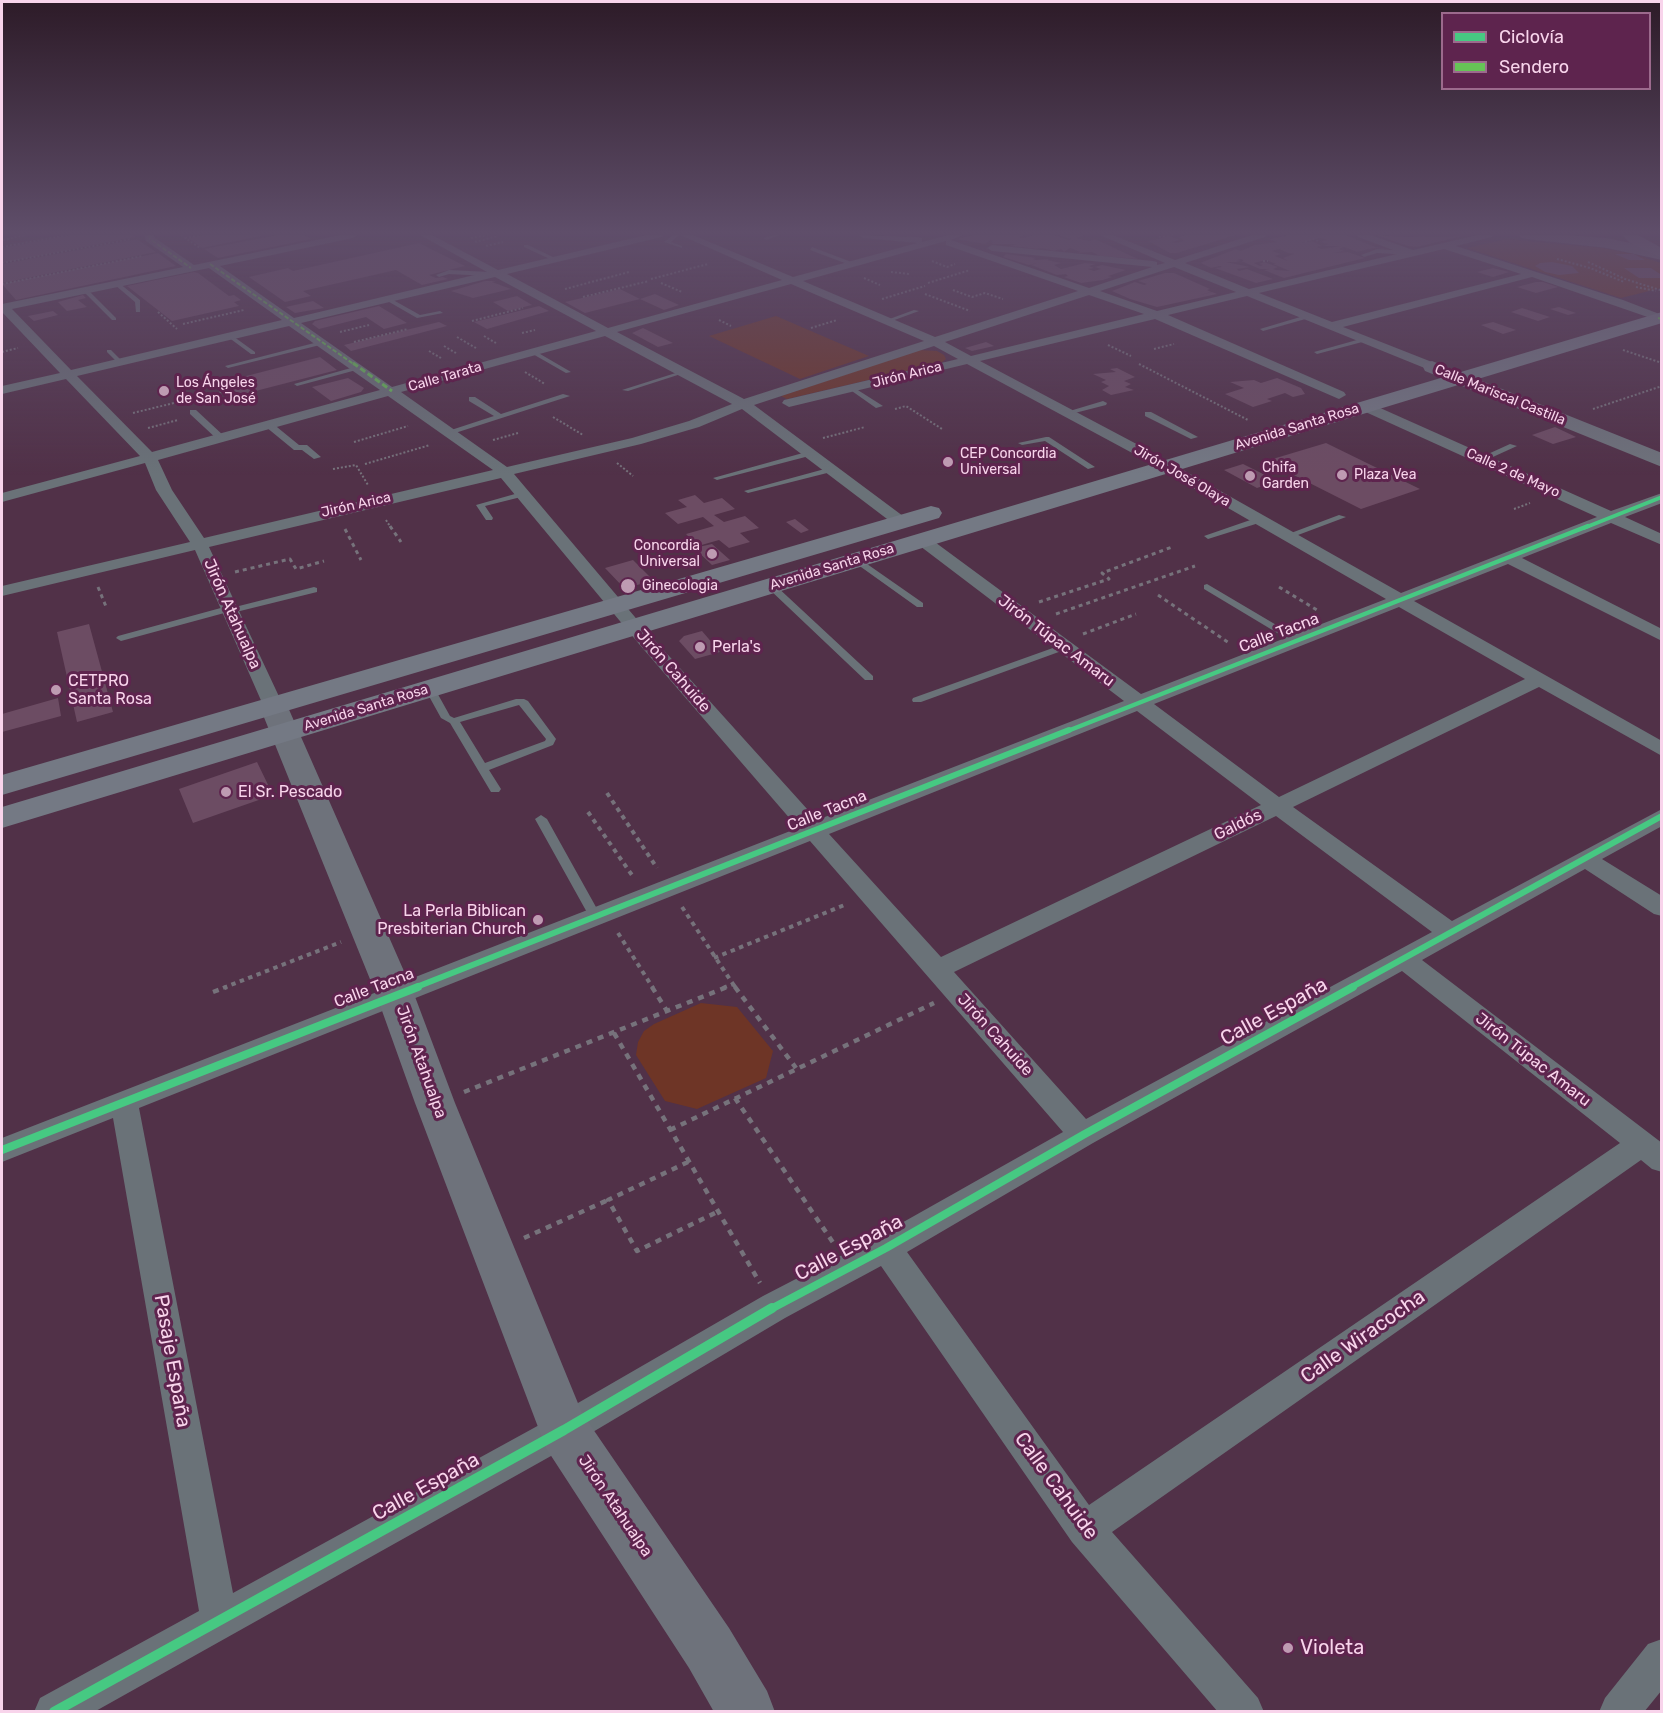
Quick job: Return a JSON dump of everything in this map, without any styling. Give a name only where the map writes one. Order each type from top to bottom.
[{"type":"main road","points":[[1506,346],[1611,315]]},
{"type":"main road","name":"Avenida Santa Rosa","points":[[2,785],[278,719],[430,689],[1165,466],[1363,397],[1631,315]]},
{"type":"main road","points":[[1395,378],[1432,367]]},
{"type":"main road","name":"Avenida Santa Rosa","points":[[1293,408],[1339,395],[1363,397]]},
{"type":"main road","name":"Avenida Santa Rosa","points":[[1045,480],[1249,421]]},
{"type":"main road","name":"Avenida Santa Rosa","points":[[2,818],[278,719],[616,605],[954,507]]},
{"type":"street","name":"Jirón Atahualpa","points":[[10,315],[149,457],[164,490],[199,543],[232,609],[395,994],[435,1103],[564,1430],[709,1648],[746,1712]]},
{"type":"street","name":"Jirón Cahuide","points":[[282,315],[503,471],[634,627],[1083,1136]]},
{"type":"street","points":[[2,390],[316,315]]},
{"type":"street","points":[[577,315],[749,408],[901,522]]},
{"type":"street","name":"Calle Tarata","points":[[2,498],[665,315]]},
{"type":"street","name":"Jirón José Olaya","points":[[873,315],[934,341],[1141,452],[1662,750]]},
{"type":"street","name":"Jirón Arica","points":[[2,591],[605,448],[749,408],[934,341],[1014,315]]},
{"type":"street","name":"Jirón Arica","points":[[749,408],[855,387],[1157,315]]},
{"type":"street","points":[[1157,315],[1339,395]]},
{"type":"street","name":"Calle Mariscal Castilla","points":[[1302,315],[1432,367],[1459,369],[1662,461]]},
{"type":"street","points":[[1332,326],[1375,315]]},
{"type":"street","name":"Calle 2 de Mayo","points":[[1363,397],[1481,459],[1662,540]]},
{"type":"street","name":"Calle Tacna","points":[[2,1150],[1662,497]]},
{"type":"street","name":"Jirón Túpac Amaru","points":[[922,540],[1276,806],[1451,933]]},
{"type":"street","points":[[1509,558],[1662,636]]},
{"type":"street","name":"Galdós","points":[[937,970],[1539,680]]},
{"type":"street","name":"Calle España","points":[[54,1712],[564,1430],[774,1306],[886,1248],[1083,1136],[1662,816]]},
{"type":"street","points":[[1585,858],[1662,908]]},
{"type":"street","name":"Jirón Túpac Amaru","points":[[1404,959],[1651,1152]]},
{"type":"street","name":"Pasaje España","points":[[124,1101],[219,1620]]},
{"type":"street","name":"Calle Wiracocha","points":[[1085,1529],[1651,1152]]},
{"type":"street","name":"Calle Cahuide","points":[[886,1248],[1085,1529],[1244,1712]]},
{"type":"street","points":[[1618,1712],[1662,1658]]},
{"type":"lane","points":[[110,315],[114,319]]},
{"type":"lane","points":[[415,315],[419,317],[430,315]]},
{"type":"lane","points":[[887,321],[905,315]]},
{"type":"lane","points":[[1263,329],[1307,317]]},
{"type":"lane","points":[[230,336],[253,352]]},
{"type":"lane","points":[[1317,352],[1364,340]]},
{"type":"lane","points":[[228,366],[326,346]]},
{"type":"lane","points":[[108,351],[120,362]]},
{"type":"lane","points":[[533,352],[568,372]]},
{"type":"lane","points":[[297,384],[358,368]]},
{"type":"lane","points":[[626,390],[684,372]]},
{"type":"lane","points":[[855,387],[879,406]]},
{"type":"lane","points":[[452,434],[499,416],[566,396]]},
{"type":"lane","points":[[472,399],[499,416]]},
{"type":"lane","points":[[1067,413],[1103,403]]},
{"type":"lane","points":[[193,412],[221,438]]},
{"type":"lane","points":[[1148,414],[1194,437]]},
{"type":"lane","points":[[269,425],[297,448],[304,447],[317,457]]},
{"type":"lane","points":[[1022,443],[1046,439],[1091,467]]},
{"type":"lane","points":[[1481,459],[1513,446]]},
{"type":"lane","points":[[717,478],[805,449]]},
{"type":"lane","points":[[748,491],[832,469]]},
{"type":"lane","points":[[489,518],[480,505],[522,494]]},
{"type":"lane","points":[[1287,536],[1342,517]]},
{"type":"lane","points":[[1208,536],[1259,520]]},
{"type":"lane","points":[[856,560],[920,605]]},
{"type":"lane","points":[[771,586],[869,678]]},
{"type":"lane","points":[[1207,587],[1297,641]]},
{"type":"lane","points":[[121,638],[314,590]]},
{"type":"lane","points":[[917,700],[1061,645]]},
{"type":"lane","points":[[430,689],[447,718],[454,721],[495,789]]},
{"type":"lane","points":[[454,721],[520,701],[524,703],[550,740],[549,743],[483,768]]},
{"type":"lane","points":[[541,819],[600,914]]},
{"type":"path","points":[[161,315],[182,333]]},
{"type":"path","points":[[183,324],[224,315]]},
{"type":"path","points":[[472,321],[500,315]]},
{"type":"path","points":[[326,346],[408,329]]},
{"type":"path","points":[[1617,347],[1662,363]]},
{"type":"path","points":[[1139,364],[1249,421]]},
{"type":"path","points":[[1586,411],[1662,386]]},
{"type":"path","points":[[855,387],[894,409],[906,406],[942,429]]},
{"type":"path","points":[[192,399],[226,391]]},
{"type":"path","points":[[112,419],[180,402]]},
{"type":"path","points":[[553,417],[605,448]]},
{"type":"path","points":[[354,442],[431,419]]},
{"type":"path","points":[[127,434],[179,420]]},
{"type":"path","points":[[805,449],[865,427]]},
{"type":"path","points":[[365,464],[452,434]]},
{"type":"path","points":[[333,468],[356,465],[378,500]]},
{"type":"path","points":[[335,511],[362,560]]},
{"type":"path","points":[[1016,609],[1110,579],[1102,573],[1172,547]]},
{"type":"path","points":[[216,576],[290,559],[296,568],[324,561]]},
{"type":"path","points":[[1032,622],[1194,566]]},
{"type":"path","points":[[1279,587],[1341,624]]},
{"type":"path","points":[[1158,595],[1252,658]]},
{"type":"path","points":[[1061,645],[1136,614]]},
{"type":"path","points":[[607,793],[714,958],[796,1068]]},
{"type":"path","points":[[588,812],[646,896]]},
{"type":"path","points":[[714,958],[870,894]]},
{"type":"path","points":[[600,914],[668,1011]]},
{"type":"path","points":[[213,992],[368,931]]},
{"type":"path","points":[[435,1103],[733,984]]},
{"type":"path","points":[[670,1130],[957,993]]},
{"type":"path","points":[[614,1033],[774,1306]]},
{"type":"path","points":[[735,1098],[849,1267]]},
{"type":"path","points":[[494,1252],[688,1162]]},
{"type":"path","points":[[608,1200],[637,1251],[717,1212]]},
{"type":"shaded area","points":[[776,316],[869,356],[800,379],[709,336]]},
{"type":"shaded area","points":[[918,350],[937,351],[946,359],[941,363],[787,399],[781,396]]},
{"type":"shaded area","points":[[701,1003],[737,1007],[773,1051],[766,1078],[697,1109],[665,1101],[636,1055],[638,1042],[644,1031],[654,1024]]},
{"type":"building","points":[[33,315],[58,315],[34,321],[28,316]]},
{"type":"building","points":[[164,315],[199,315],[172,321]]},
{"type":"building","points":[[341,315],[394,315],[407,323],[384,329],[366,317],[319,329],[312,324],[315,321]]},
{"type":"building","points":[[503,315],[535,315],[487,329],[474,322]]},
{"type":"building","points":[[1520,315],[1550,317],[1538,321]]},
{"type":"building","points":[[439,322],[447,326],[351,351],[344,345]]},
{"type":"building","points":[[1493,322],[1516,330],[1503,334],[1481,325]]},
{"type":"building","points":[[643,328],[673,343],[658,347],[632,333]]},
{"type":"building","points":[[986,342],[994,346],[972,351],[965,348]]},
{"type":"building","points":[[320,357],[337,370],[240,395],[223,382]]},
{"type":"building","points":[[1117,368],[1135,377],[1124,381],[1131,384],[1125,387],[1134,390],[1111,395],[1102,390],[1109,386],[1101,382],[1106,380],[1093,374],[1116,372],[1110,369]]},
{"type":"building","points":[[348,378],[364,388],[361,392],[331,401],[312,387]]},
{"type":"building","points":[[1277,378],[1301,388],[1305,394],[1293,397],[1285,393],[1267,399],[1272,401],[1253,407],[1225,394],[1244,388],[1230,382],[1254,380],[1261,383]]},
{"type":"building","points":[[1555,427],[1576,437],[1553,444],[1532,435]]},
{"type":"building","name":"Plaza Vea","points":[[1326,443],[1420,489],[1361,509],[1266,461]]},
{"type":"building","name":"Chifa Garden","points":[[1243,464],[1277,481],[1257,488],[1224,470]]},
{"type":"building","points":[[695,495],[704,503],[722,498],[735,509],[714,515],[724,522],[745,516],[759,528],[740,533],[750,542],[729,548],[719,540],[698,546],[686,534],[714,526],[703,517],[678,524],[665,513],[687,507],[678,500]]},
{"type":"building","points":[[795,519],[809,530],[801,533],[786,522]]},
{"type":"building","name":"Concordia Universal","points":[[712,544],[730,560],[712,565],[694,548]]},
{"type":"building","points":[[633,560],[654,581],[624,588],[605,568]]},
{"type":"building","points":[[89,624],[113,712],[77,722],[57,632]]},
{"type":"building","name":"Perla's","points":[[702,631],[720,652],[695,659],[679,641],[684,636]]},
{"type":"building","points":[[58,698],[61,716],[2,732],[2,714]]},
{"type":"building","name":"El Sr. Pescado","points":[[257,762],[273,795],[193,823],[179,789]]},
{"type":"marked path","points":[[283,315],[392,391]]},
{"type":"marked path","points":[[1658,318],[1662,319]]},
{"type":"cycle path","points":[[2,1150],[1662,497]]},
{"type":"cycle path","points":[[54,1712],[564,1430],[774,1307],[886,1248],[1083,1135],[1662,816]]},
{"type":"place","name":"Los Ángeles de San José","points":[[164,391]]},
{"type":"place","name":"CEP Concordia Universal","points":[[948,462]]},
{"type":"place","name":"Plaza Vea","points":[[1342,475]]},
{"type":"place","name":"Chifa Garden","points":[[1250,476]]},
{"type":"place","name":"Concordia Universal","points":[[712,554]]},
{"type":"place","name":"Ginecologia","points":[[628,586]]},
{"type":"place","name":"Perla's","points":[[700,647]]},
{"type":"place","name":"CETPRO Santa Rosa","points":[[56,690]]},
{"type":"place","name":"El Sr. Pescado","points":[[226,792]]},
{"type":"place","name":"La Perla Biblican Presbiterian Church","points":[[538,920]]},
{"type":"place","name":"Violeta","points":[[1288,1648]]}]
